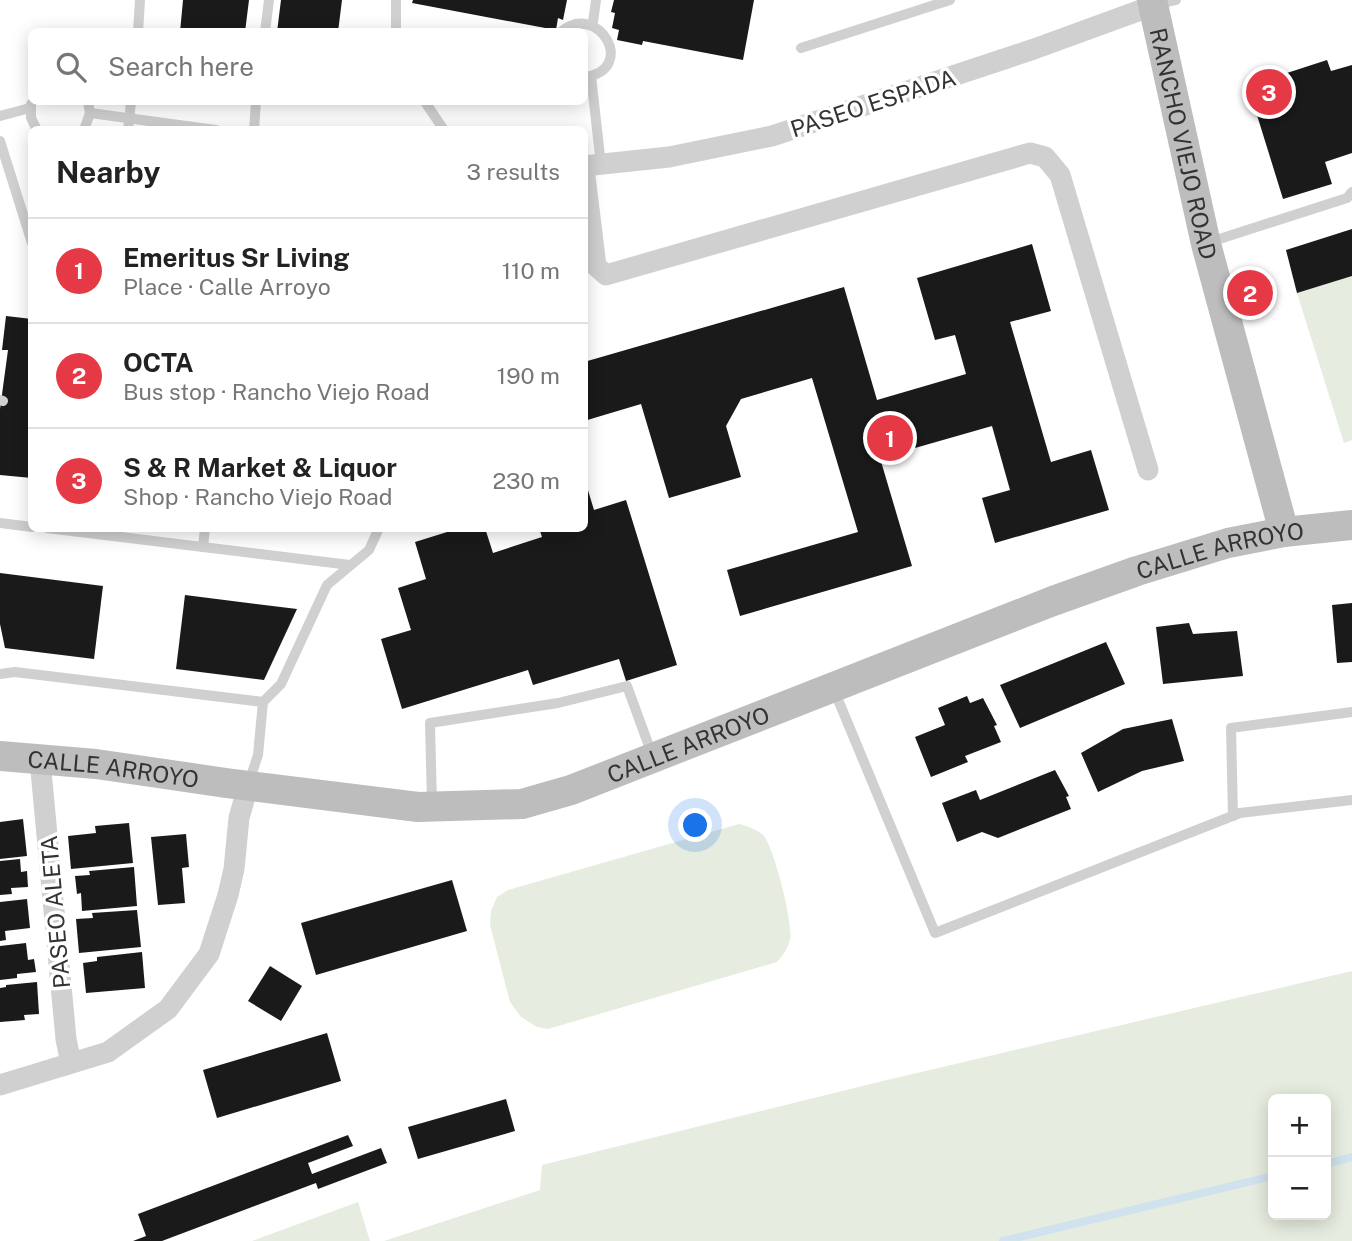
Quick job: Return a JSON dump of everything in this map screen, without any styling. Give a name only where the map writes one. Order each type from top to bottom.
[{"type":"street","name":"PASEO ESPADA","points":[[590,166],[668,158],[772,136],[1034,49],[1160,2]]},
{"type":"street","name":"RANCHO VIEJO ROAD","points":[[1160,2],[1206,244],[1284,532]]},
{"type":"street","points":[[590,166],[596,266],[606,275],[1030,153],[1045,157],[1060,175],[1148,470]]},
{"type":"street","name":"CALLE ARROYO","points":[[0,756],[96,764],[418,807],[522,804],[571,790],[1137,571],[1228,543],[1284,532],[1352,525]]},
{"type":"street","name":"PASEO ALETA","points":[[40,760],[66,1039],[71,1063]]},
{"type":"street","points":[[0,1085],[108,1052],[168,1009],[209,954],[228,895],[234,869],[238,826],[248,786]]},
{"type":"lane","points":[[138,28],[140,0]]},
{"type":"lane","points":[[266,28],[269,0]]},
{"type":"lane","points":[[396,0],[396,28]]},
{"type":"lane","points":[[593,22],[596,0]]},
{"type":"lane","points":[[801,48],[950,0]]},
{"type":"lane","points":[[566,28],[574,22],[593,22],[607,33],[611,50],[605,66],[588,76],[590,166]]},
{"type":"lane","points":[[0,116],[31,105],[31,118],[35,126]]},
{"type":"lane","points":[[129,124],[131,105]]},
{"type":"lane","points":[[254,126],[256,105]]},
{"type":"lane","points":[[427,105],[441,126]]},
{"type":"lane","points":[[85,126],[89,107],[129,124],[158,126]]},
{"type":"lane","points":[[0,141],[28,230]]},
{"type":"lane","points":[[1206,244],[1347,198],[1352,192]]},
{"type":"lane","points":[[0,523],[28,526]]},
{"type":"lane","points":[[80,532],[350,565]]},
{"type":"lane","points":[[203,547],[205,532]]},
{"type":"lane","points":[[248,786],[258,755],[263,702],[281,684],[327,585],[369,550],[377,532]]},
{"type":"lane","points":[[0,674],[15,672],[263,702]]},
{"type":"lane","points":[[432,807],[430,723],[558,703],[627,686],[654,758]]},
{"type":"lane","points":[[832,688],[934,933],[1233,816],[1352,800]]},
{"type":"lane","points":[[1233,816],[1231,728],[1352,712]]},
{"type":"shaded area","points":[[1352,276],[1352,440],[1344,443],[1297,293]]},
{"type":"shaded area","points":[[739,824],[763,835],[782,885],[790,939],[787,949],[777,962],[548,1029],[537,1027],[521,1017],[510,1002],[490,925],[491,911],[497,897],[508,890]]},
{"type":"shaded area","points":[[1352,971],[1352,1241],[384,1241],[540,1190],[542,1165],[883,1081]]},
{"type":"shaded area","points":[[358,1202],[370,1241],[252,1241]]},
{"type":"building","points":[[183,0],[249,0],[246,28],[180,28]]},
{"type":"building","points":[[281,0],[342,0],[338,28],[278,28]]},
{"type":"building","points":[[413,0],[567,0],[563,20],[558,18],[556,28],[412,3]]},
{"type":"building","points":[[614,0],[754,0],[743,60],[643,41],[642,45],[617,40],[619,30],[612,28],[615,13],[611,12]]},
{"type":"building","points":[[1327,60],[1331,71],[1352,65],[1352,153],[1325,162],[1332,184],[1283,199],[1252,99],[1262,81]]},
{"type":"building","points":[[1352,229],[1352,276],[1297,293],[1286,250]]},
{"type":"building","points":[[1032,244],[1051,311],[1010,322],[1051,462],[1091,450],[1109,510],[995,543],[982,498],[1010,490],[992,426],[880,458],[912,566],[740,616],[727,570],[858,532],[812,378],[741,399],[726,426],[741,477],[669,498],[641,404],[588,420],[588,361],[844,287],[877,400],[966,374],[955,335],[935,340],[917,278]]},
{"type":"building","points":[[6,316],[28,319],[28,478],[0,475],[0,409],[8,350],[2,350]]},
{"type":"building","points":[[588,490],[594,510],[626,500],[677,665],[626,681],[619,659],[533,685],[528,670],[402,709],[381,639],[411,630],[398,588],[426,579],[415,542],[447,532],[486,532],[493,553],[542,537],[540,532],[588,532]]},
{"type":"building","points":[[0,573],[103,586],[94,659],[5,648],[0,624]]},
{"type":"building","points":[[185,595],[297,609],[264,680],[176,669]]},
{"type":"building","points":[[1352,603],[1352,662],[1337,663],[1332,605]]},
{"type":"building","points":[[1189,623],[1193,634],[1237,631],[1243,676],[1163,684],[1156,627]]},
{"type":"building","points":[[1106,642],[1125,684],[1020,728],[1000,685]]},
{"type":"building","points":[[967,696],[970,703],[983,698],[997,725],[994,726],[1001,742],[965,756],[968,762],[931,777],[915,737],[945,725],[938,708]]},
{"type":"building","points":[[1172,719],[1184,761],[1142,771],[1098,792],[1081,753],[1123,729]]},
{"type":"building","points":[[1055,770],[1069,796],[1066,797],[1071,809],[998,838],[982,832],[957,842],[942,803],[976,790],[980,800]]},
{"type":"building","points":[[23,819],[27,856],[0,859],[0,822]]},
{"type":"building","points":[[129,823],[133,863],[71,869],[68,836],[96,833],[95,826]]},
{"type":"building","points":[[186,834],[189,867],[182,868],[185,903],[158,905],[151,837]]},
{"type":"building","points":[[20,859],[21,872],[27,871],[28,887],[11,888],[12,894],[0,895],[0,861]]},
{"type":"building","points":[[134,867],[137,906],[82,911],[81,893],[77,894],[75,876],[90,875],[89,871]]},
{"type":"building","points":[[452,880],[467,931],[316,975],[301,923]]},
{"type":"building","points":[[27,899],[30,928],[5,931],[6,940],[0,941],[0,902]]},
{"type":"building","points":[[137,910],[141,947],[79,953],[76,919],[93,918],[92,913]]},
{"type":"building","points":[[26,943],[28,960],[34,959],[36,972],[17,974],[17,978],[0,980],[0,946]]},
{"type":"building","points":[[142,952],[145,988],[86,993],[83,963],[97,961],[97,957]]},
{"type":"building","points":[[270,966],[302,986],[281,1021],[248,1001]]},
{"type":"building","points":[[37,982],[39,1014],[24,1015],[25,1020],[0,1022],[0,988]]},
{"type":"building","points":[[327,1033],[341,1081],[217,1118],[203,1070]]},
{"type":"building","points":[[506,1099],[515,1131],[418,1159],[408,1127]]},
{"type":"building","points":[[348,1135],[353,1146],[308,1163],[312,1174],[381,1148],[387,1163],[318,1189],[316,1183],[162,1241],[133,1241],[146,1236],[138,1214]]},
{"type":"waterway","points":[[1331,1163],[1352,1157]]},
{"type":"waterway","points":[[1003,1241],[1268,1177]]},
{"type":"place","name":"S & R Market & Liquor","points":[[1269,92]]},
{"type":"place","name":"OCTA","points":[[1250,293]]},
{"type":"place","name":"Emeritus Sr Living","points":[[890,438]]}]
